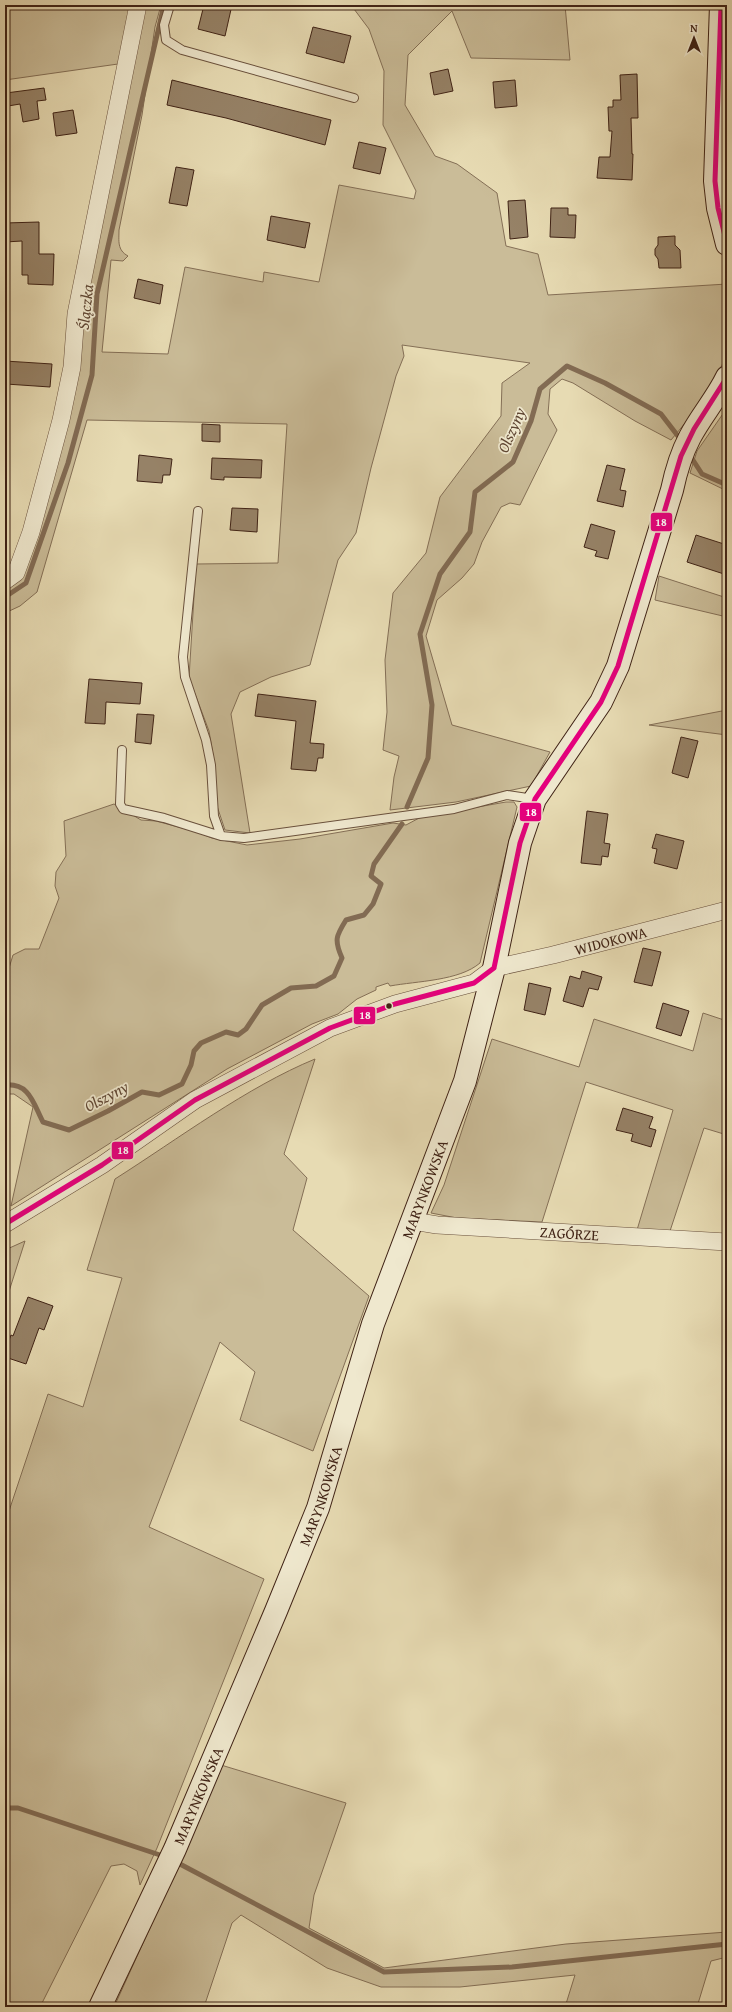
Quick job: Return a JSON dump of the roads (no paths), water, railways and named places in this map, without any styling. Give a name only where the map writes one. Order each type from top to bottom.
[{"type":"street","points":[[5,581],[16,573],[31,532],[61,420],[72,367],[76,314],[138,5]]},
{"type":"street","points":[[721,5],[715,181],[723,206],[727,244]]},
{"type":"street","name":"MARYNKOWSKA","points":[[100,2007],[175,1849],[318,1508],[373,1324],[465,1081],[494,968],[520,843],[534,799],[601,702],[618,666],[672,490],[678,463],[690,437],[720,391],[727,377]]},
{"type":"street","name":"WIDOKOWA","points":[[494,968],[553,955],[615,937],[727,910]]},
{"type":"street","points":[[5,1224],[102,1165],[196,1100],[330,1028],[395,1004],[474,983],[494,968]]},
{"type":"street","name":"ZAGÓRZE","points":[[413,1221],[437,1225],[727,1242]]},
{"type":"lane","points":[[170,5],[164,25],[166,40],[182,50],[354,98]]},
{"type":"lane","points":[[198,511],[183,657],[185,677],[206,740],[211,765],[214,816],[221,836]]},
{"type":"lane","points":[[122,750],[120,804],[123,809],[164,818],[221,836],[244,838],[287,833],[454,809],[507,795],[534,799]]},
{"type":"waterway","name":"Ślączka","points":[[5,597],[26,583],[68,463],[92,375],[97,294],[164,5]]},
{"type":"waterway","name":"Olszyny","points":[[407,807],[428,758],[432,705],[420,634],[440,574],[470,532],[475,492],[513,462],[531,421],[540,389],[567,366],[605,383],[661,414],[681,440]]},
{"type":"waterway","name":"Olszyny","points":[[689,454],[702,474],[727,485]]},
{"type":"waterway","name":"Olszyny","points":[[5,1085],[20,1087],[25,1091],[33,1101],[43,1122],[69,1130],[142,1092],[159,1095],[182,1084],[191,1065],[194,1051],[201,1043],[226,1032],[238,1035],[246,1029],[262,1005],[291,988],[316,986],[334,976],[342,958],[337,942],[338,934],[346,920],[364,915],[373,904],[381,884],[371,876],[374,864],[402,824]]},
{"type":"waterway","points":[[5,1808],[18,1808],[163,1856]]},
{"type":"waterway","points":[[178,1863],[384,1972],[512,1967],[727,1944]]}]
